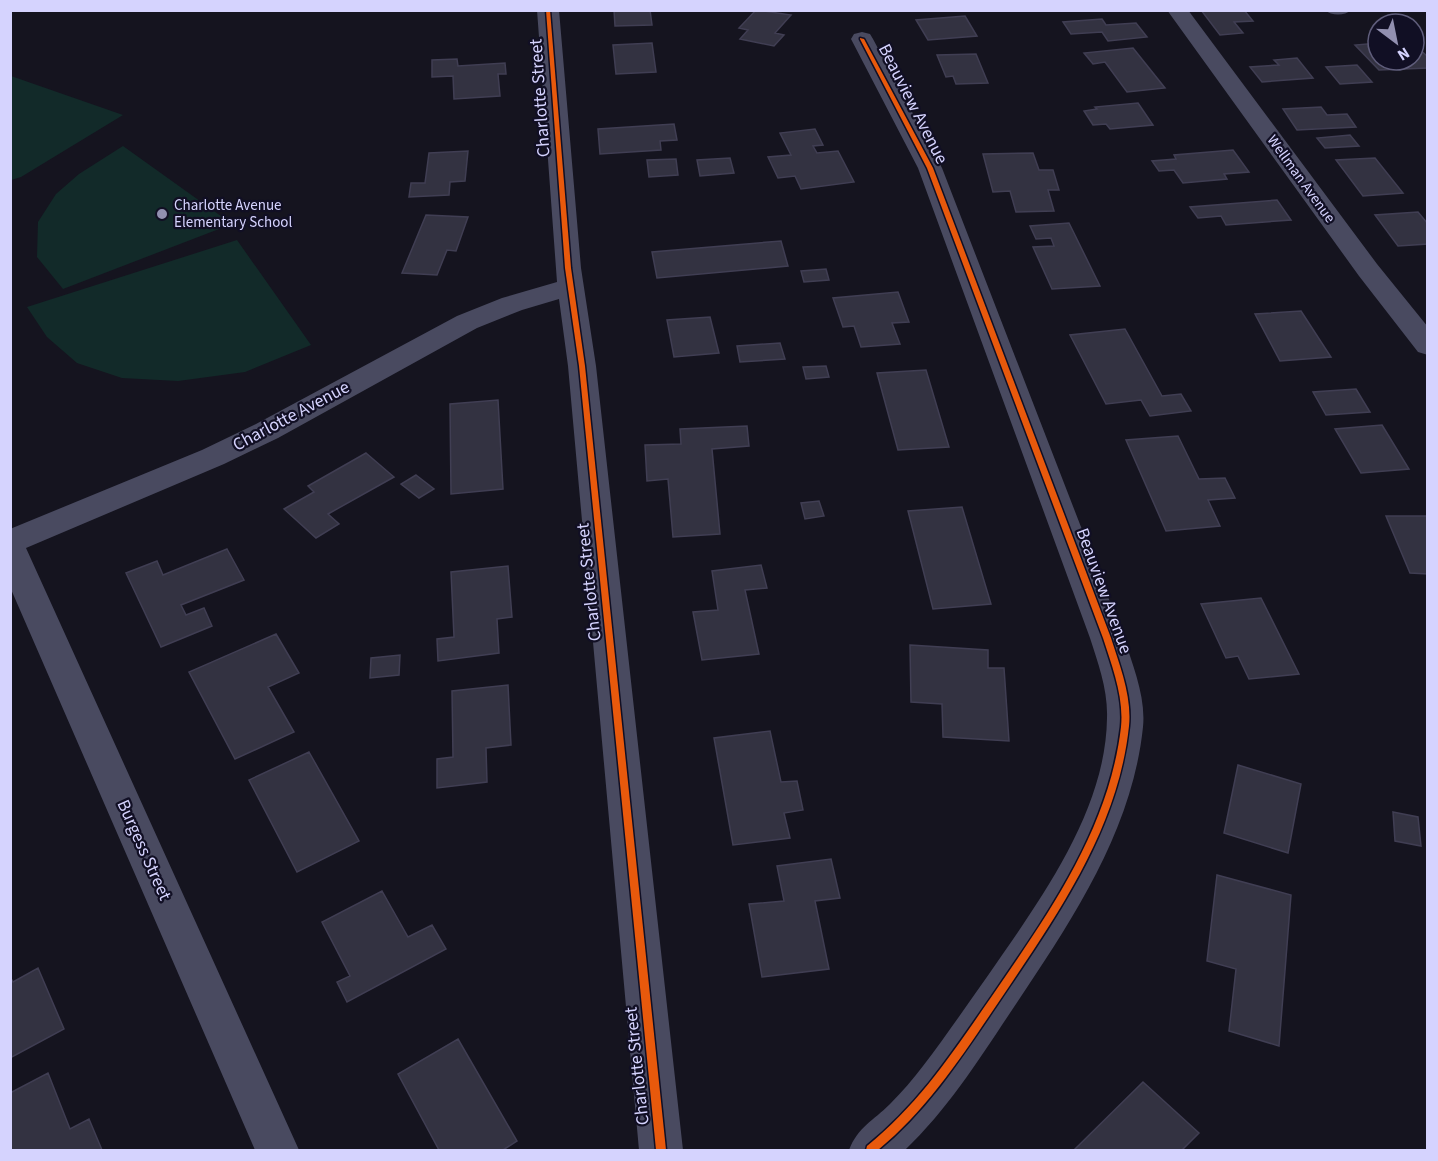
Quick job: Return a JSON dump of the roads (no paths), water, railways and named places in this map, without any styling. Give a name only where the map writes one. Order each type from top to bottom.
[{"type":"street","name":"Charlotte Street","points":[[548,10],[570,287],[582,366],[661,1150]]},
{"type":"street","name":"Wellman Avenue","points":[[1177,10],[1368,270],[1428,346]]},
{"type":"street","name":"Beauview Avenue","points":[[862,39],[930,168],[1107,638],[1119,679],[1126,723],[1120,767],[1106,810],[1064,898],[939,1083],[894,1132],[871,1150]]},
{"type":"street","name":"Charlotte Avenue","points":[[10,543],[154,483],[249,440],[467,322],[512,304],[570,287]]},
{"type":"street","name":"Burgess Street","points":[[10,549],[277,1150]]},
{"type":"lane","points":[[1331,10],[1345,10]]},
{"type":"place","name":"Charlotte Avenue Elementary School","points":[[162,214]]}]
